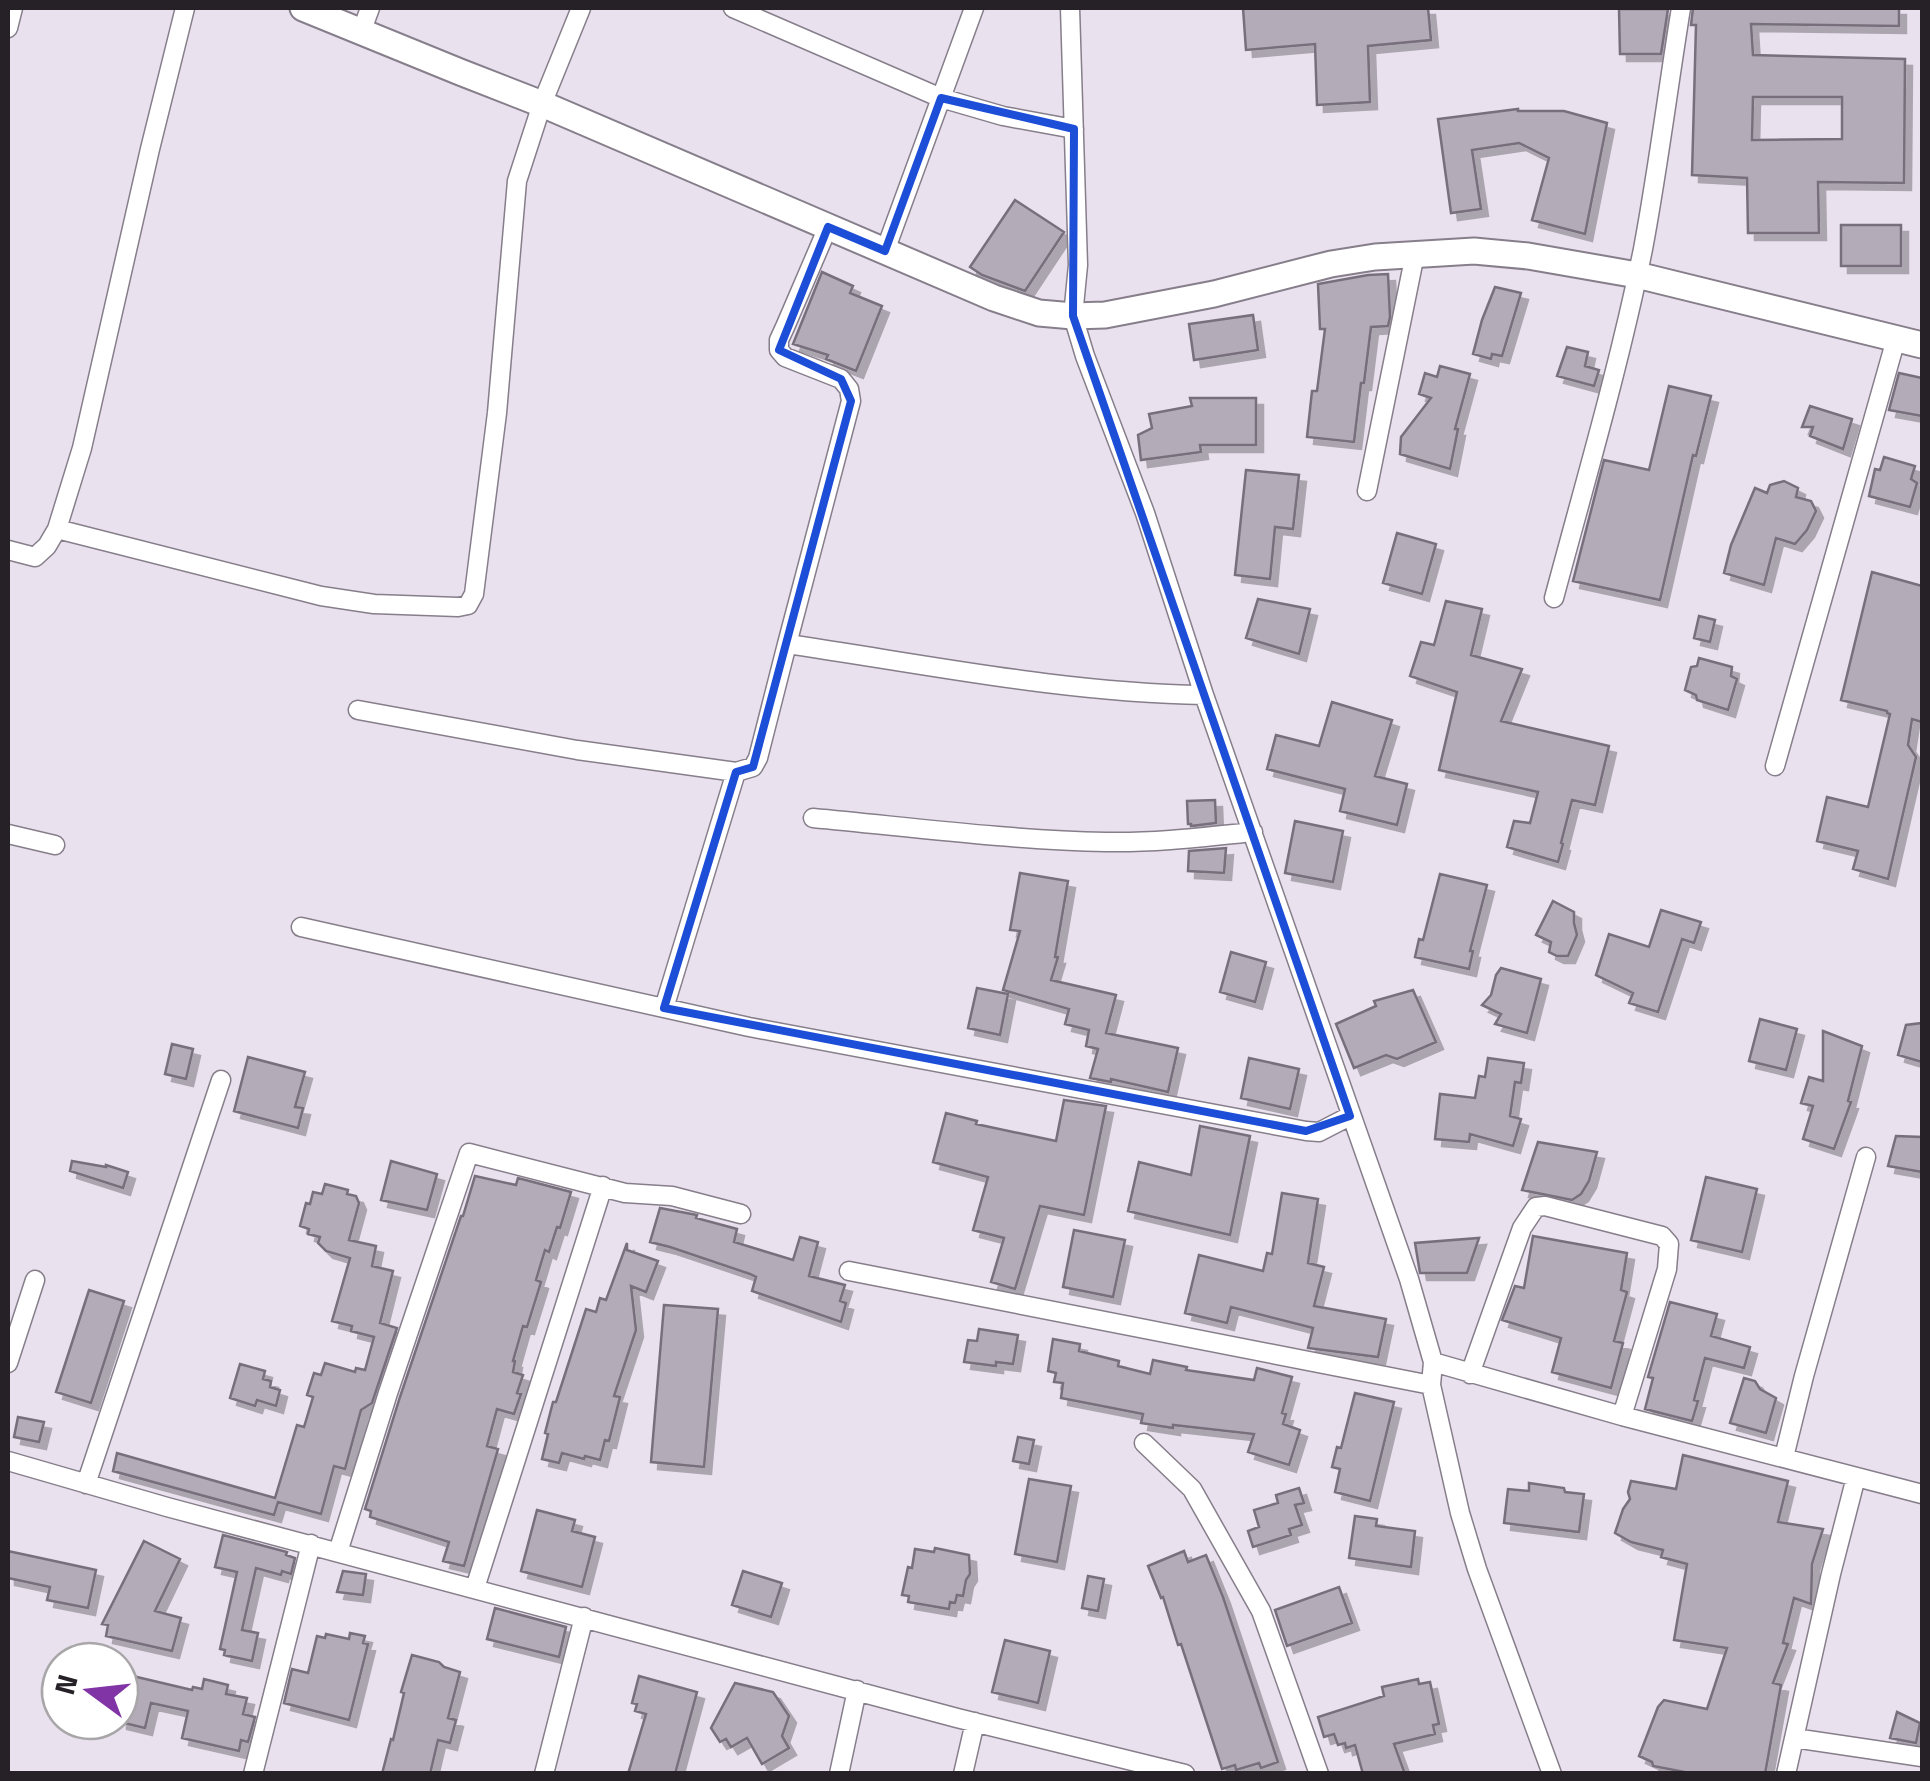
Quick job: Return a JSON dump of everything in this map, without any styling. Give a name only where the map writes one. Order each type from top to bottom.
[{"type":"main road","points":[[303,8],[366,19],[460,72],[885,252],[1039,312],[1072,316],[1106,314],[1331,264],[1474,251],[1637,275],[1922,345]]},
{"type":"street","points":[[8,28],[13,8]]},
{"type":"street","points":[[8,550],[34,557],[57,529],[82,448],[185,8]]},
{"type":"street","points":[[57,529],[321,596],[374,604],[458,608],[468,605],[474,594],[497,413],[517,181],[542,104],[582,8]]},
{"type":"street","points":[[733,8],[941,98],[1004,116],[1074,129]]},
{"type":"street","points":[[885,252],[974,8]]},
{"type":"street","points":[[1070,8],[1078,266],[1072,316],[1161,559],[1204,694],[1408,1279],[1433,1362],[1431,1385],[1460,1512],[1552,1774]]},
{"type":"street","points":[[1554,598],[1637,275],[1681,8]]},
{"type":"street","points":[[358,710],[577,750],[736,772],[753,766],[851,401],[841,379],[785,357],[779,350],[779,340],[828,227]]},
{"type":"street","points":[[1368,491],[1415,254]]},
{"type":"street","points":[[1775,766],[1896,339]]},
{"type":"street","points":[[787,644],[1039,682],[1204,694]]},
{"type":"street","points":[[664,1008],[736,772]]},
{"type":"street","points":[[813,818],[1092,842],[1182,840],[1253,832]]},
{"type":"street","points":[[8,834],[55,845]]},
{"type":"street","points":[[301,927],[843,1045],[1306,1130],[1320,1132],[1350,1116]]},
{"type":"street","points":[[86,1484],[221,1080]]},
{"type":"street","points":[[338,1552],[469,1152],[625,1193],[672,1196],[741,1214]]},
{"type":"street","points":[[1784,1457],[1866,1157]]},
{"type":"street","points":[[475,1588],[603,1186]]},
{"type":"street","points":[[1470,1374],[1522,1228],[1536,1207],[1662,1236],[1669,1244],[1667,1269],[1622,1416]]},
{"type":"street","points":[[849,1271],[1431,1385]]},
{"type":"street","points":[[8,1363],[35,1280]]},
{"type":"street","points":[[1433,1362],[1922,1494]]},
{"type":"street","points":[[1144,1444],[1192,1489],[1261,1611],[1319,1774]]},
{"type":"street","points":[[8,1461],[976,1722],[1185,1774]]},
{"type":"street","points":[[1786,1774],[1856,1477]]},
{"type":"street","points":[[253,1774],[311,1544]]},
{"type":"street","points":[[544,1774],[584,1617]]},
{"type":"street","points":[[839,1774],[857,1690]]},
{"type":"street","points":[[962,1774],[976,1722]]},
{"type":"street","points":[[1794,1738],[1922,1757]]},
{"type":"highlighted area","points":[[941,98],[1074,129],[1073,316],[1350,1116],[1306,1131],[664,1008],[736,772],[753,767],[851,401],[841,379],[779,350],[828,227],[885,251]]},
{"type":"building","points":[[1243,8],[1428,8],[1431,40],[1368,46],[1370,102],[1317,105],[1315,44],[1246,50]]},
{"type":"building","points":[[1693,8],[1899,8],[1899,26],[1751,24],[1753,55],[1905,59],[1904,183],[1818,182],[1819,233],[1748,233],[1747,178],[1692,175],[1696,25],[1691,25]],"holes":[[[1753,97],[1842,97],[1842,139],[1752,140]]]},
{"type":"building","points":[[1619,9],[1668,9],[1661,54],[1620,54]]},
{"type":"building","points":[[1518,109],[1564,111],[1607,123],[1585,234],[1532,220],[1549,158],[1519,143],[1472,150],[1481,209],[1451,213],[1438,119]]},
{"type":"building","points":[[1015,200],[1064,232],[1025,291],[970,267]]},
{"type":"building","points":[[1841,225],[1901,225],[1901,266],[1841,266]]},
{"type":"building","points":[[822,272],[853,286],[850,293],[882,306],[856,371],[826,359],[828,355],[793,344]]},
{"type":"building","points":[[1388,274],[1390,317],[1388,326],[1371,327],[1354,442],[1307,437],[1325,329],[1320,329],[1318,284]]},
{"type":"building","points":[[1495,287],[1521,293],[1502,356],[1492,354],[1491,359],[1473,354]]},
{"type":"building","points":[[1253,315],[1258,350],[1194,360],[1189,324]]},
{"type":"building","points":[[1567,347],[1588,352],[1585,366],[1599,370],[1594,386],[1557,376]]},
{"type":"building","points":[[1440,366],[1470,374],[1455,429],[1450,469],[1400,454],[1401,437],[1431,398],[1419,394],[1425,373],[1437,377]]},
{"type":"building","points":[[1899,373],[1922,378],[1922,416],[1889,410]]},
{"type":"building","points":[[1669,386],[1711,396],[1696,456],[1693,455],[1660,600],[1573,581],[1604,460],[1649,470]]},
{"type":"building","points":[[1190,398],[1256,398],[1256,445],[1200,445],[1201,452],[1141,460],[1138,435],[1152,428],[1149,414],[1192,406]]},
{"type":"building","points":[[1810,406],[1852,419],[1843,449],[1810,436],[1813,427],[1802,427]]},
{"type":"building","points":[[1884,457],[1915,466],[1911,479],[1917,483],[1910,507],[1869,496],[1875,469],[1880,470]]},
{"type":"building","points":[[1246,470],[1299,475],[1293,529],[1275,527],[1270,579],[1235,575]]},
{"type":"building","points":[[1784,481],[1798,488],[1796,497],[1811,501],[1816,511],[1807,530],[1795,544],[1776,538],[1764,585],[1724,573],[1731,545],[1755,488],[1767,493],[1770,485]]},
{"type":"building","points":[[1397,533],[1436,544],[1422,594],[1383,583]]},
{"type":"building","points":[[1872,572],[1922,586],[1922,722],[1912,719],[1908,745],[1916,757],[1888,879],[1853,869],[1858,851],[1817,841],[1827,797],[1868,807],[1890,714],[1841,700]]},
{"type":"building","points":[[1258,599],[1310,609],[1299,654],[1246,638]]},
{"type":"building","points":[[1446,601],[1482,609],[1471,655],[1522,669],[1501,721],[1609,746],[1595,805],[1572,800],[1558,862],[1507,847],[1514,821],[1530,823],[1538,792],[1439,770],[1457,692],[1410,676],[1421,642],[1434,645]]},
{"type":"building","points":[[1699,616],[1715,620],[1710,642],[1694,638]]},
{"type":"building","points":[[1699,658],[1732,667],[1731,676],[1737,679],[1728,710],[1697,700],[1696,695],[1685,690],[1691,667],[1697,666]]},
{"type":"building","points":[[1332,702],[1392,720],[1375,776],[1407,784],[1397,825],[1340,811],[1345,789],[1267,769],[1276,735],[1319,746]]},
{"type":"building","points":[[1215,800],[1216,823],[1188,824],[1187,801]]},
{"type":"building","points":[[1295,821],[1343,831],[1333,882],[1285,873]]},
{"type":"building","points":[[1226,848],[1224,873],[1188,871],[1189,851]]},
{"type":"building","points":[[1020,873],[1068,881],[1058,957],[1051,980],[1116,995],[1106,1033],[1178,1048],[1168,1092],[1090,1078],[1098,1049],[1086,1046],[1089,1030],[1065,1024],[1069,1009],[1003,990],[1020,931],[1010,930]]},
{"type":"building","points":[[1440,874],[1487,885],[1469,969],[1415,957]]},
{"type":"building","points":[[1553,901],[1574,912],[1577,935],[1568,956],[1549,952],[1551,942],[1536,935]]},
{"type":"building","points":[[1661,910],[1701,922],[1694,943],[1682,939],[1658,1012],[1629,1003],[1633,993],[1596,975],[1609,934],[1649,947]]},
{"type":"building","points":[[1231,952],[1266,962],[1255,1002],[1220,992]]},
{"type":"building","points":[[1501,968],[1541,979],[1527,1033],[1495,1024],[1501,1014],[1482,1005],[1491,995]]},
{"type":"building","points":[[977,988],[1008,994],[1000,1035],[968,1028]]},
{"type":"building","points":[[1413,990],[1436,1042],[1397,1059],[1386,1055],[1354,1068],[1336,1024],[1376,1006],[1374,1001]]},
{"type":"building","points":[[1760,1019],[1797,1029],[1786,1070],[1749,1061]]},
{"type":"building","points":[[1922,1023],[1922,1062],[1898,1055],[1906,1025]]},
{"type":"building","points":[[1823,1031],[1862,1046],[1848,1101],[1851,1102],[1834,1149],[1803,1139],[1813,1106],[1801,1103],[1809,1077],[1823,1081]]},
{"type":"building","points":[[172,1044],[193,1049],[186,1079],[165,1074]]},
{"type":"building","points":[[248,1057],[305,1072],[295,1107],[303,1108],[298,1128],[234,1111]]},
{"type":"building","points":[[1249,1058],[1299,1069],[1290,1109],[1241,1098]]},
{"type":"building","points":[[1488,1058],[1524,1063],[1521,1083],[1515,1082],[1510,1116],[1521,1119],[1513,1146],[1470,1134],[1469,1142],[1435,1139],[1440,1094],[1475,1098],[1479,1076],[1485,1077]]},
{"type":"building","points":[[1064,1100],[1106,1106],[1084,1215],[1040,1206],[1015,1289],[991,1282],[1004,1238],[973,1230],[988,1177],[933,1162],[946,1113],[977,1121],[976,1124],[1056,1141]]},
{"type":"building","points":[[1200,1126],[1250,1136],[1230,1235],[1128,1211],[1139,1162],[1191,1175]]},
{"type":"building","points":[[1896,1136],[1922,1137],[1922,1172],[1888,1166]]},
{"type":"building","points":[[1538,1142],[1597,1152],[1581,1194],[1572,1200],[1522,1190]]},
{"type":"building","points":[[72,1161],[128,1172],[123,1188],[70,1171]]},
{"type":"building","points":[[391,1161],[437,1174],[427,1210],[381,1200]]},
{"type":"building","points":[[475,1176],[516,1185],[518,1178],[571,1192],[560,1228],[557,1227],[549,1252],[545,1250],[536,1280],[541,1282],[513,1361],[513,1372],[523,1375],[517,1393],[521,1394],[514,1414],[497,1409],[487,1446],[498,1449],[464,1566],[443,1561],[449,1542],[370,1517],[371,1511],[365,1509]]},
{"type":"building","points":[[1706,1177],[1757,1189],[1742,1252],[1691,1240]]},
{"type":"building","points":[[325,1184],[356,1196],[359,1203],[349,1240],[376,1246],[372,1266],[393,1271],[380,1323],[397,1328],[372,1403],[361,1410],[345,1469],[334,1466],[321,1514],[278,1502],[274,1515],[113,1471],[117,1453],[275,1498],[297,1425],[304,1427],[313,1397],[307,1395],[314,1373],[321,1375],[325,1363],[355,1372],[356,1368],[365,1370],[374,1337],[332,1321],[350,1258],[326,1251],[318,1243],[320,1237],[308,1234],[309,1229],[300,1226],[306,1203],[310,1204],[313,1192],[322,1194]]},
{"type":"building","points":[[1282,1193],[1318,1199],[1308,1263],[1324,1267],[1314,1306],[1386,1319],[1378,1357],[1308,1348],[1313,1328],[1231,1307],[1227,1323],[1185,1313],[1199,1255],[1263,1271],[1267,1253],[1272,1254]]},
{"type":"building","points":[[660,1208],[737,1229],[734,1242],[793,1260],[800,1237],[818,1242],[809,1276],[845,1285],[840,1301],[846,1303],[841,1322],[752,1291],[756,1277],[750,1274],[650,1242]]},
{"type":"building","points":[[1074,1230],[1125,1240],[1113,1297],[1063,1287]]},
{"type":"building","points":[[1533,1236],[1627,1253],[1621,1290],[1627,1292],[1614,1341],[1623,1343],[1611,1388],[1552,1372],[1561,1338],[1502,1320],[1515,1286],[1524,1288]]},
{"type":"building","points":[[1479,1238],[1467,1273],[1420,1273],[1415,1243]]},
{"type":"building","points":[[627,1243],[627,1250],[658,1261],[646,1292],[631,1286],[636,1330],[614,1396],[620,1397],[609,1441],[605,1440],[600,1460],[562,1453],[559,1463],[542,1459],[553,1402],[586,1309],[596,1312],[600,1298],[606,1300]]},
{"type":"building","points":[[89,1290],[124,1301],[91,1403],[56,1392]]},
{"type":"building","points":[[1670,1302],[1717,1314],[1711,1336],[1750,1347],[1744,1368],[1705,1358],[1692,1421],[1645,1409],[1653,1378],[1648,1377]]},
{"type":"building","points":[[664,1305],[718,1309],[704,1467],[651,1462]]},
{"type":"building","points":[[979,1329],[1018,1335],[1013,1364],[964,1362],[968,1340],[977,1341]]},
{"type":"building","points":[[1053,1339],[1080,1344],[1079,1351],[1150,1374],[1153,1360],[1187,1367],[1186,1370],[1254,1380],[1257,1368],[1292,1377],[1282,1413],[1286,1414],[1283,1424],[1300,1430],[1289,1465],[1248,1452],[1254,1434],[1141,1423],[1143,1414],[1061,1398],[1063,1383],[1054,1382],[1056,1373],[1048,1371]]},
{"type":"building","points":[[240,1364],[265,1371],[263,1379],[280,1390],[276,1406],[257,1400],[255,1406],[230,1398]]},
{"type":"building","points":[[1744,1378],[1755,1381],[1760,1389],[1776,1398],[1766,1433],[1730,1423]]},
{"type":"building","points":[[1355,1393],[1394,1402],[1370,1501],[1335,1492],[1340,1469],[1332,1467]]},
{"type":"building","points":[[18,1417],[44,1422],[39,1442],[14,1437]]},
{"type":"building","points":[[1018,1437],[1034,1440],[1029,1464],[1013,1461]]},
{"type":"building","points":[[1683,1455],[1788,1481],[1778,1522],[1823,1529],[1812,1564],[1811,1604],[1794,1598],[1783,1643],[1788,1644],[1773,1683],[1781,1685],[1765,1774],[1695,1774],[1653,1766],[1639,1756],[1664,1700],[1707,1709],[1727,1648],[1674,1640],[1687,1564],[1661,1557],[1663,1550],[1631,1542],[1615,1533],[1630,1499],[1631,1481],[1676,1489]]},
{"type":"building","points":[[1029,1479],[1071,1486],[1057,1562],[1015,1554]]},
{"type":"building","points":[[1529,1483],[1584,1494],[1579,1532],[1504,1523],[1508,1489],[1529,1491]]},
{"type":"building","points":[[1299,1488],[1304,1503],[1295,1505],[1302,1525],[1289,1529],[1291,1535],[1253,1547],[1248,1531],[1259,1527],[1254,1510],[1278,1503],[1276,1495]]},
{"type":"building","points":[[537,1510],[575,1520],[572,1531],[595,1537],[582,1587],[521,1571]]},
{"type":"building","points":[[1355,1516],[1377,1519],[1376,1526],[1415,1531],[1411,1567],[1349,1558]]},
{"type":"building","points":[[223,1535],[287,1552],[295,1558],[291,1574],[256,1568],[242,1630],[258,1633],[252,1661],[224,1655],[225,1650],[220,1649],[237,1572],[215,1567]]},
{"type":"building","points":[[144,1541],[180,1559],[155,1611],[181,1618],[172,1651],[106,1636],[108,1625],[102,1624]]},
{"type":"building","points":[[935,1548],[969,1555],[970,1574],[963,1596],[957,1595],[949,1609],[908,1602],[909,1596],[902,1595],[915,1549],[934,1552]]},
{"type":"building","points":[[8,1551],[96,1570],[88,1608],[47,1600],[50,1587],[8,1578]]},
{"type":"building","points":[[1184,1551],[1188,1562],[1206,1555],[1278,1762],[1261,1768],[1259,1763],[1236,1770],[1235,1765],[1222,1769],[1181,1644],[1178,1645],[1163,1597],[1148,1566]]},
{"type":"building","points":[[343,1571],[366,1574],[363,1595],[337,1592]]},
{"type":"building","points":[[743,1571],[782,1583],[771,1617],[732,1605]]},
{"type":"building","points":[[1088,1576],[1104,1579],[1098,1611],[1082,1608]]},
{"type":"building","points":[[1339,1587],[1352,1623],[1287,1646],[1275,1610]]},
{"type":"building","points":[[495,1608],[566,1627],[559,1657],[487,1639]]},
{"type":"building","points":[[350,1633],[365,1636],[363,1643],[368,1644],[349,1720],[284,1703],[292,1669],[308,1673],[317,1636],[349,1639]]},
{"type":"building","points":[[1005,1640],[1050,1651],[1038,1703],[992,1692]]},
{"type":"building","points":[[412,1655],[460,1672],[448,1718],[456,1720],[450,1743],[438,1740],[430,1774],[382,1774],[393,1740]]},
{"type":"building","points":[[639,1676],[697,1692],[675,1774],[628,1774],[646,1714],[635,1711],[637,1704],[632,1703]]},
{"type":"building","points":[[140,1678],[192,1690],[202,1689],[204,1679],[228,1685],[226,1694],[247,1698],[243,1714],[255,1717],[248,1742],[241,1740],[239,1751],[182,1738],[188,1711],[151,1703],[145,1728],[140,1727]]},
{"type":"building","points":[[1418,1679],[1419,1684],[1430,1682],[1439,1724],[1433,1725],[1435,1734],[1394,1744],[1405,1774],[1363,1774],[1355,1745],[1338,1745],[1334,1734],[1324,1737],[1318,1717],[1384,1696],[1382,1687]]},
{"type":"building","points":[[735,1683],[773,1692],[789,1716],[782,1736],[789,1748],[762,1764],[747,1738],[731,1747],[726,1739],[720,1742],[711,1728]]},
{"type":"building","points":[[1897,1712],[1920,1723],[1916,1743],[1890,1738]]}]
